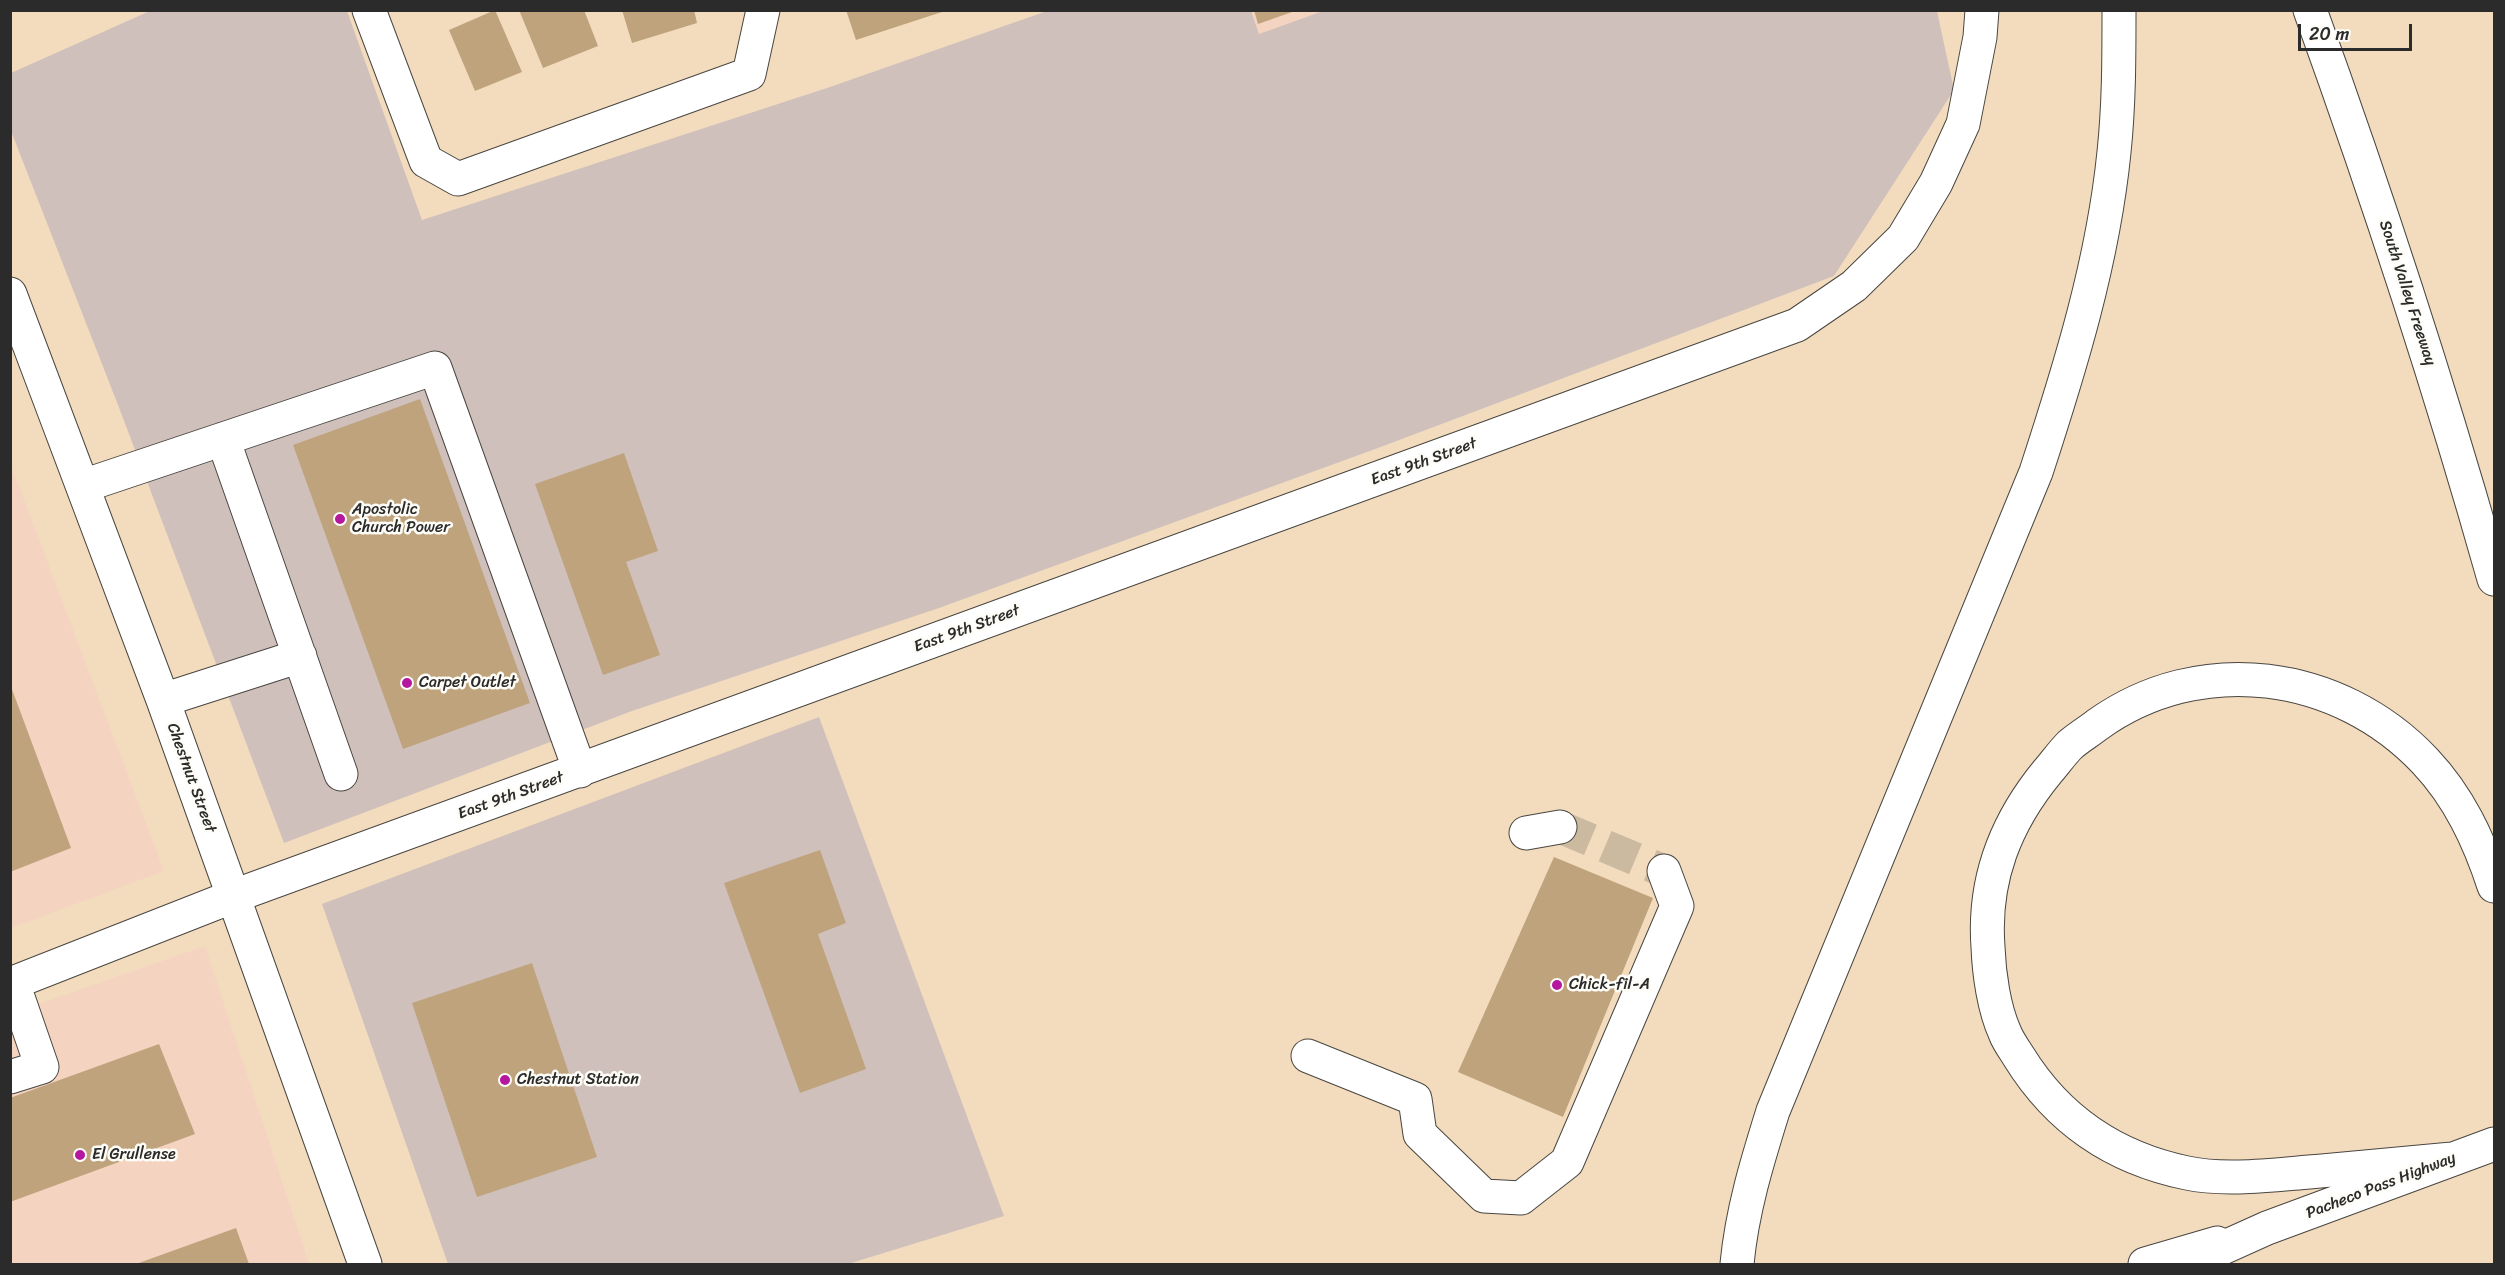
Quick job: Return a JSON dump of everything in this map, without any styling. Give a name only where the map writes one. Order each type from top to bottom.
[{"type":"main road","points":[[369,10],[426,161],[458,179],[749,74],[763,10]]},
{"type":"main road","name":"East 9th Street","points":[[12,984],[234,896],[1797,325],[1854,285],[1903,238],[1936,183],[1962,124],[1980,37],[1982,10]]},
{"type":"main road","points":[[1737,1264],[1743,1218],[1755,1167],[1773,1111],[2036,472],[2061,395],[2085,312],[2102,230],[2114,153],[2119,77],[2119,10]]},
{"type":"main road","name":"South Valley Freeway","points":[[2310,10],[2423,343],[2494,579]]},
{"type":"main road","name":"Chestnut Street","points":[[10,294],[163,700],[365,1264]]},
{"type":"main road","points":[[82,486],[435,368],[580,771]]},
{"type":"main road","points":[[223,439],[341,774]]},
{"type":"main road","points":[[163,700],[300,656]]},
{"type":"main road","points":[[2452,1159],[2256,1177],[2190,1174],[2131,1158],[2069,1117],[2036,1083],[2004,1033],[1990,976],[1986,916],[1998,853],[2029,794],[2070,745],[2119,710],[2166,689],[2225,678],[2284,683],[2332,696],[2379,722],[2425,761],[2460,806],[2483,853],[2494,886]]},
{"type":"main road","points":[[1526,833],[1560,827]]},
{"type":"main road","points":[[1308,1056],[1415,1099],[1420,1134],[1484,1196],[1521,1198],[1567,1162],[1677,906],[1664,871]]},
{"type":"main road","points":[[10,1077],[42,1067],[12,984]]},
{"type":"main road","name":"Pacheco Pass Highway","points":[[2267,1228],[2494,1143]]},
{"type":"main road","points":[[2145,1264],[2267,1228]]},
{"type":"main road","points":[[2187,1264],[2267,1228]]},
{"type":"shaded area","points":[[152,10],[347,11],[422,220],[830,87],[1047,11],[1251,11],[1259,34],[1326,10],[1937,11],[1954,90],[1834,276],[1378,448],[939,608],[632,711],[284,843],[118,405],[11,131],[11,73]]},
{"type":"shaded area","points":[[1251,10],[1326,11],[1259,34]]},
{"type":"shaded area","points":[[10,463],[164,871],[11,928],[10,928]]},
{"type":"shaded area","points":[[819,717],[1004,1216],[848,1264],[448,1264],[322,904]]},
{"type":"shaded area","points":[[205,946],[309,1264],[11,1264],[10,1014]]},
{"type":"building","points":[[495,10],[522,72],[475,91],[449,30]]},
{"type":"building","points":[[519,10],[584,10],[598,46],[543,68]]},
{"type":"building","points":[[622,10],[694,10],[697,23],[632,43]]},
{"type":"building","points":[[846,10],[945,10],[945,11],[856,40]]},
{"type":"building","points":[[1254,10],[1295,10],[1295,11],[1258,24]]},
{"type":"building","points":[[420,399],[530,703],[403,749],[293,445]]},
{"type":"building","points":[[624,453],[658,551],[626,562],[660,655],[603,675],[535,484]]},
{"type":"building","points":[[10,684],[71,848],[10,872]]},
{"type":"building","points":[[820,850],[846,923],[818,934],[866,1069],[800,1093],[724,883]]},
{"type":"building","name":"Chick-fil-A","points":[[1554,857],[1653,898],[1563,1117],[1458,1072]]},
{"type":"building","name":"Chestnut Station","points":[[532,963],[597,1157],[477,1197],[412,1003]]},
{"type":"building","points":[[159,1044],[195,1134],[10,1202],[10,1098]]},
{"type":"building","points":[[236,1228],[249,1264],[136,1264]]},
{"type":"tunnel","points":[[1560,827],[1664,871]]},
{"type":"place","name":"Apostolic Church Power","points":[[340,519]]},
{"type":"place","name":"Carpet Outlet","points":[[407,683]]},
{"type":"place","name":"Chick-fil-A","points":[[1557,985]]},
{"type":"place","name":"Chestnut Station","points":[[505,1080]]},
{"type":"place","name":"El Grullense","points":[[80,1155]]}]
